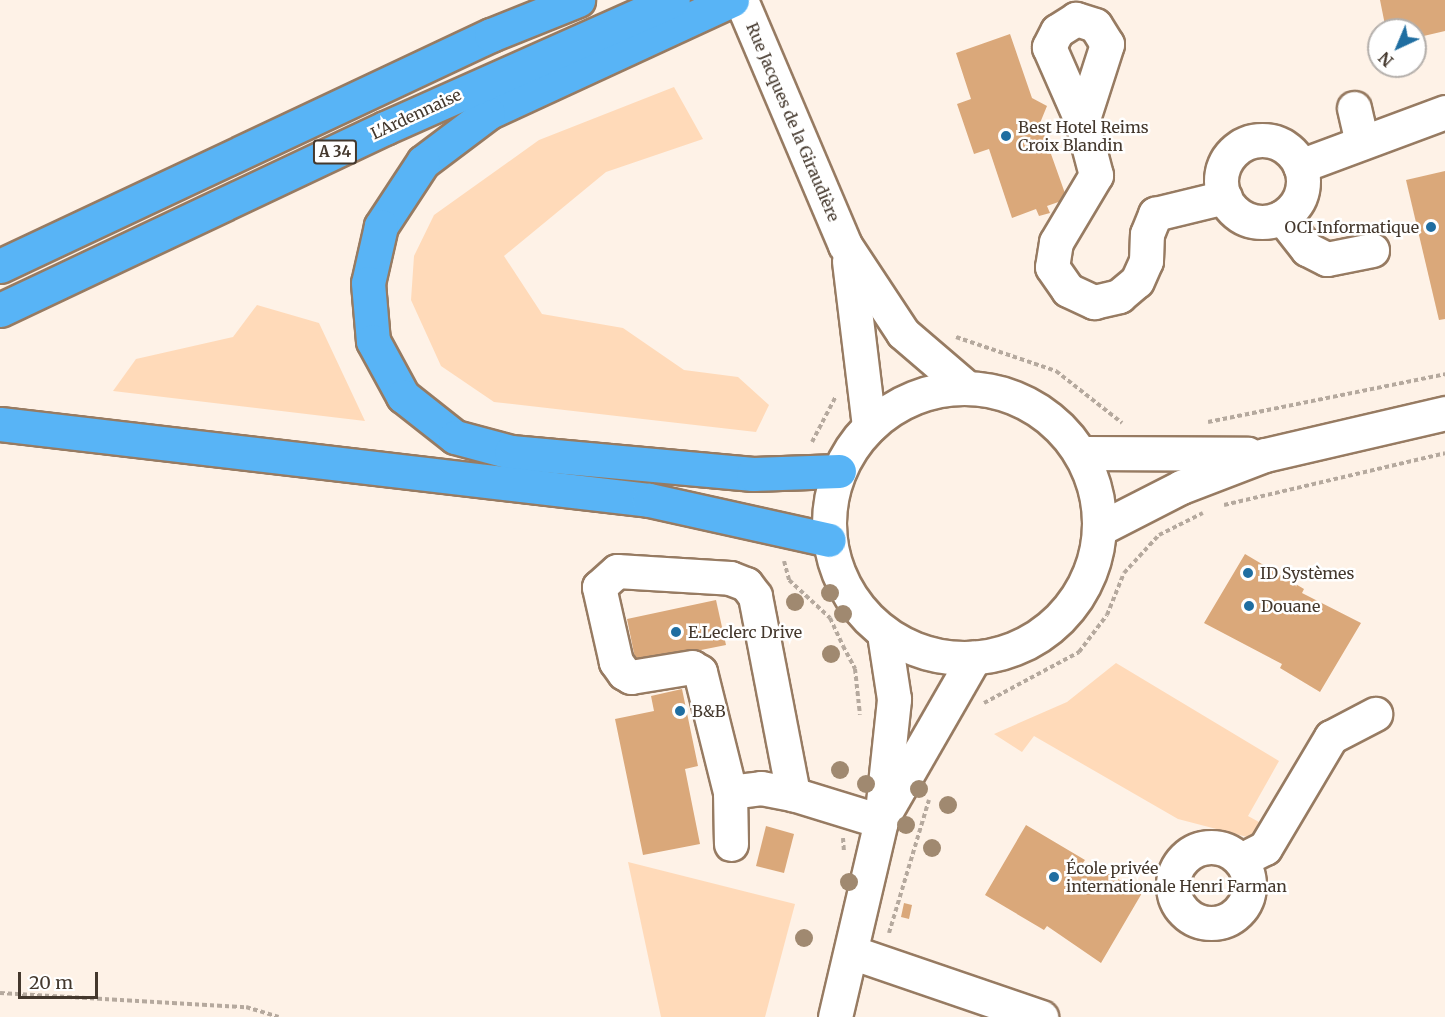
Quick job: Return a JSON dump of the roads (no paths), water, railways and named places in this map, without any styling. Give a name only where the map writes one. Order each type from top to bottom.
[{"type":"highway","points":[[491,35],[539,0]]},
{"type":"highway","name":"A 34","points":[[0,266],[491,35],[578,0]]},
{"type":"highway","name":"L'Ardennaise","points":[[0,310],[385,128],[673,0]]},
{"type":"highway","points":[[732,0],[489,113],[423,162],[381,226],[368,283],[373,341],[403,396],[454,437],[511,452],[753,474],[839,471]]},
{"type":"highway","points":[[0,424],[649,500],[829,540]]},
{"type":"street","name":"Rue Jacques de la Giraudière","points":[[741,0],[845,244]]},
{"type":"street","points":[[1354,108],[1362,142]]},
{"type":"street","points":[[1300,166],[1445,112]]},
{"type":"street","points":[[1082,122],[1096,175],[1056,242],[1052,267],[1068,290],[1094,302],[1119,296],[1137,281],[1146,261],[1146,234],[1155,214],[1225,197]]},
{"type":"street","points":[[1272,141],[1300,166],[1299,201],[1282,218],[1255,222],[1232,208],[1225,197],[1222,172],[1247,144],[1272,141]]},
{"type":"street","points":[[1282,218],[1307,249],[1327,259],[1372,250]]},
{"type":"street","points":[[845,244],[915,342],[966,387]]},
{"type":"street","points":[[845,244],[865,365],[869,427]]},
{"type":"street","points":[[944,386],[966,387],[999,390],[1046,415],[1083,453],[1101,506],[1097,557],[1073,604],[1034,641],[974,658],[930,656],[884,634],[846,592],[829,540],[831,488],[854,441],[894,404],[944,386]]},
{"type":"street","points":[[1100,529],[1181,488],[1265,455],[1445,413]]},
{"type":"street","points":[[1083,453],[1265,455]]},
{"type":"street","points":[[731,844],[730,792],[700,672],[692,667],[631,676],[624,673],[616,662],[599,587],[604,578],[618,571],[730,578],[746,584],[755,596],[794,794]]},
{"type":"street","points":[[835,1017],[867,958],[871,875],[881,821],[894,699],[884,634]]},
{"type":"street","points":[[881,821],[974,658]]},
{"type":"street","points":[[1241,860],[1265,848],[1331,736],[1375,714]]},
{"type":"street","points":[[730,792],[761,788],[794,794],[881,821]]},
{"type":"street","points":[[867,958],[1041,1017]]},
{"type":"place","name":"Best Hotel Reims Croix Blandin","points":[[1006,136]]},
{"type":"place","name":"OCI Informatique","points":[[1431,227]]},
{"type":"place","name":"ID Systèmes","points":[[1248,573]]},
{"type":"place","name":"Douane","points":[[1249,606]]},
{"type":"place","name":"E.Leclerc Drive","points":[[676,632]]},
{"type":"place","name":"B&B","points":[[680,711]]},
{"type":"place","name":"École privée internationale Henri Farman","points":[[1054,877]]}]
